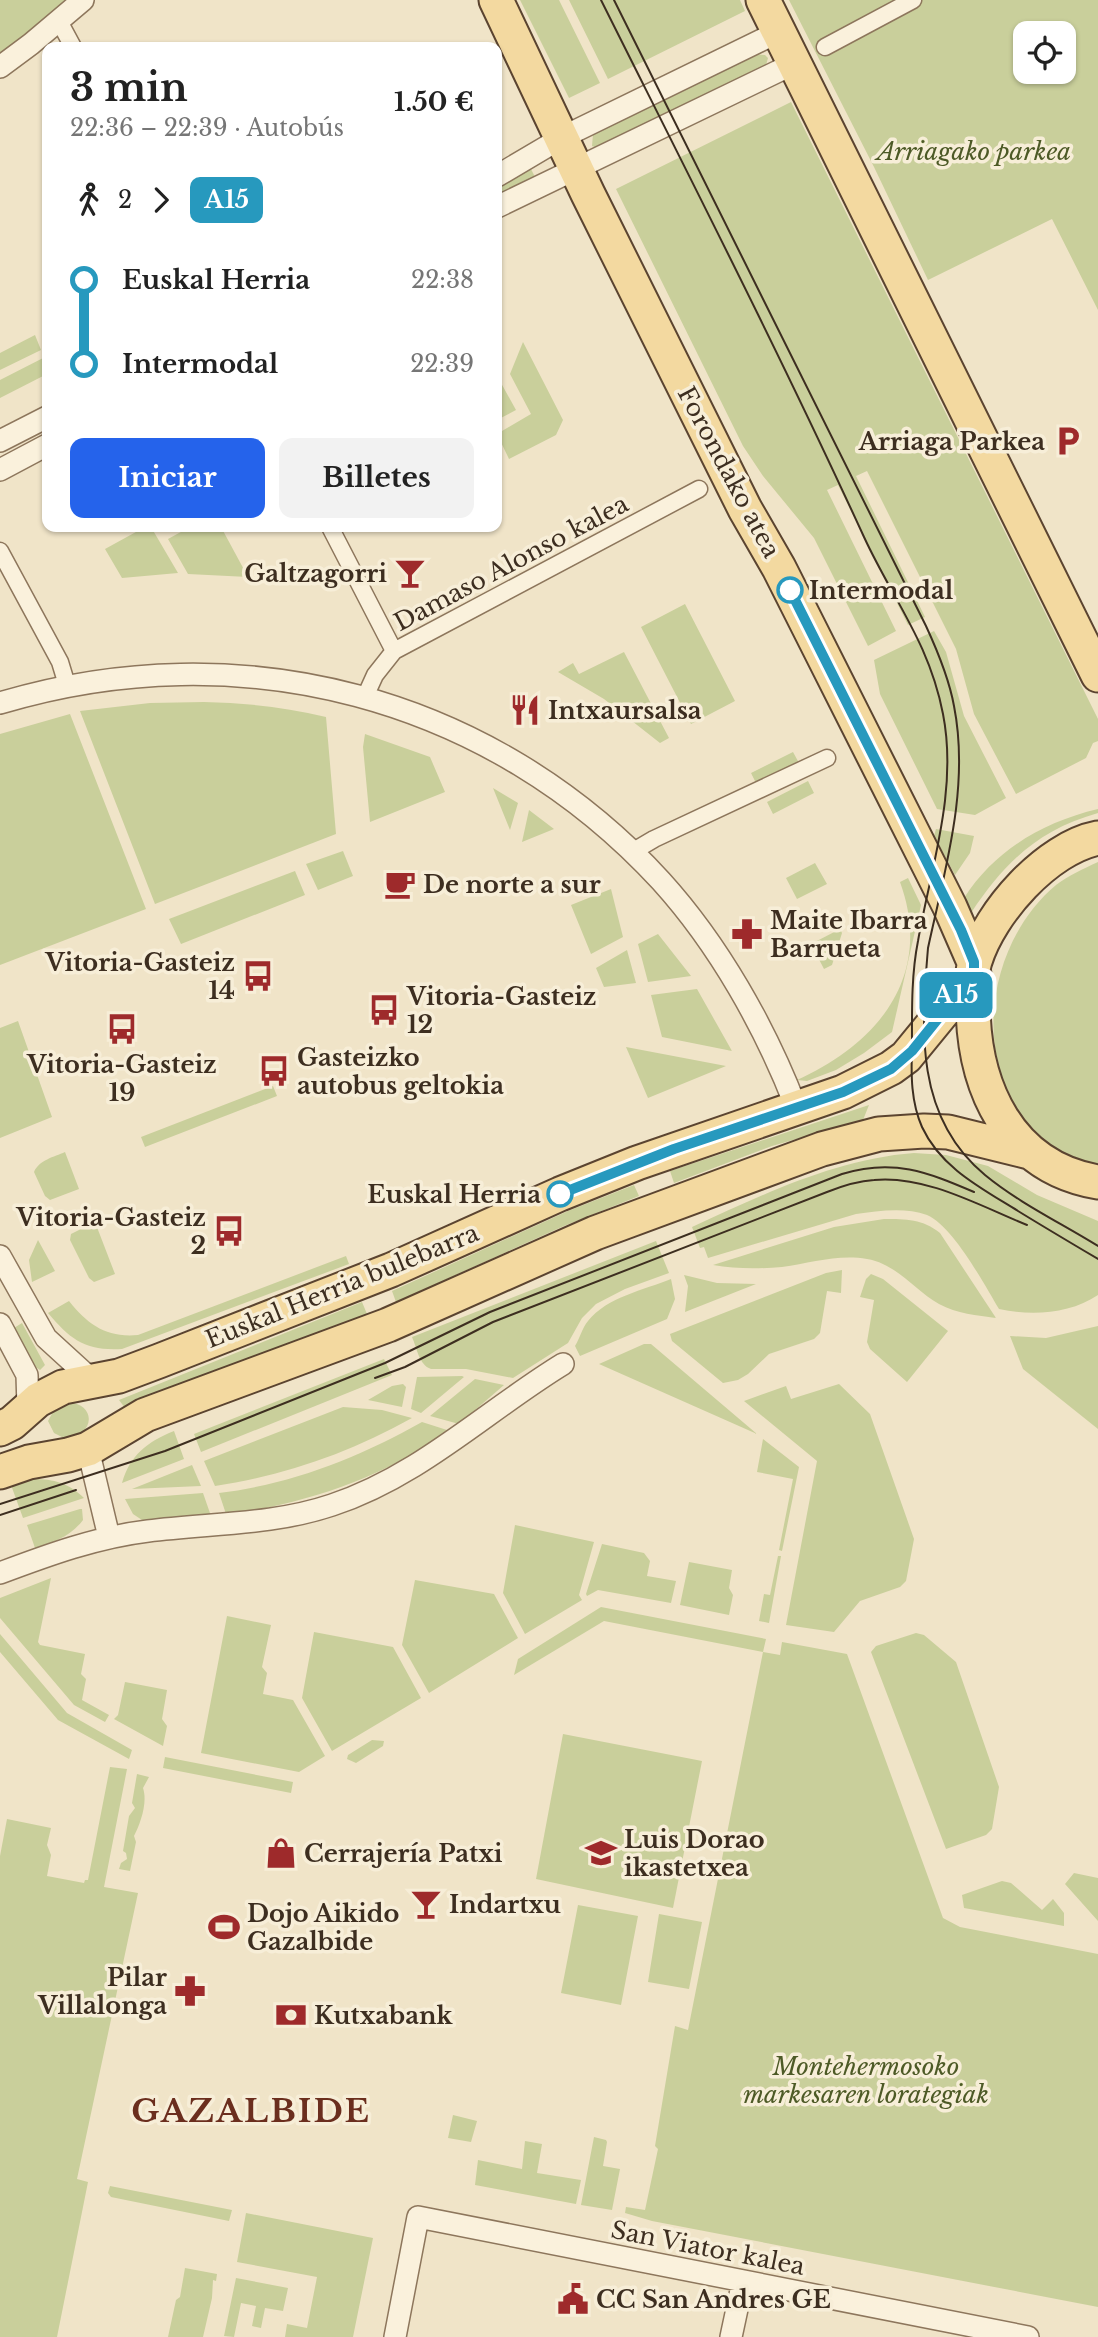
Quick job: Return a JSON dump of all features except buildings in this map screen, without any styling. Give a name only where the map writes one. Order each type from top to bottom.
[{"type":"main road","name":"Forondako atea","points":[[496,0],[745,509],[779,568],[950,907],[974,968]]},
{"type":"main road","points":[[763,0],[1098,675]]},
{"type":"main road","name":"Euskal Herria bulebarra","points":[[0,1429],[12,1423],[50,1392],[92,1380],[119,1376],[172,1356],[391,1270],[551,1198],[637,1163],[843,1092],[891,1069],[912,1051],[974,968],[1003,910],[1031,875],[1070,848],[1098,838]]},
{"type":"main road","points":[[974,968],[973,1013],[981,1073],[999,1115],[1029,1152],[1057,1169],[1098,1182]]},
{"type":"main road","name":"Euskal Herria bulebarra","points":[[0,1472],[29,1462],[88,1449],[145,1415],[388,1325],[595,1233],[822,1149],[879,1134],[924,1130],[948,1132],[1029,1152]]},
{"type":"main road","points":[[28,1408],[54,1457]]},
{"type":"street","points":[[0,66],[83,0]]},
{"type":"street","points":[[825,47],[913,0]]},
{"type":"street","points":[[59,21],[70,42]]},
{"type":"street","points":[[502,173],[562,137],[778,32]]},
{"type":"street","points":[[502,204],[793,64]]},
{"type":"street","points":[[0,441],[42,420]]},
{"type":"street","points":[[0,470],[42,447]]},
{"type":"street","name":"Damaso Alonso kalea","points":[[365,697],[375,675],[394,650],[699,489]]},
{"type":"street","points":[[333,532],[394,650]]},
{"type":"street","points":[[0,551],[60,662],[67,685]]},
{"type":"street","points":[[0,703],[67,685],[141,675],[218,673],[294,681],[365,697],[423,717],[499,752],[587,812],[662,882],[716,954],[776,1059],[796,1107]]},
{"type":"street","points":[[632,852],[654,839],[827,758]]},
{"type":"street","points":[[0,1256],[46,1338],[92,1380]]},
{"type":"street","points":[[0,1324],[27,1375],[28,1408]]},
{"type":"street","points":[[0,1573],[33,1560],[109,1538],[149,1531],[229,1525],[331,1506],[391,1480],[452,1442],[536,1380],[563,1364]]},
{"type":"street","points":[[88,1449],[109,1538]]},
{"type":"street","name":"San Viator kalea","points":[[395,2337],[418,2217],[1028,2337]]},
{"type":"street","points":[[731,2337],[743,2281]]},
{"type":"green space","points":[[0,0],[73,0],[0,56]]},
{"type":"green space","points":[[520,0],[559,0],[600,83],[569,98]]},
{"type":"green space","points":[[569,0],[740,0],[745,11],[608,79]]},
{"type":"green space","name":"Arriagako parkea","points":[[789,0],[1098,0],[1098,310],[1052,219],[928,280]]},
{"type":"green space","points":[[755,54],[768,58],[766,65],[759,70],[597,148],[592,146],[593,134]]},
{"type":"green space","points":[[791,102],[1098,719],[1098,741],[1093,743],[1086,758],[1016,794],[974,714],[956,649],[867,471],[856,476],[925,617],[908,625],[838,485],[827,490],[896,631],[868,646],[814,538],[763,476],[743,446],[616,189]]},
{"type":"green space","points":[[531,169],[535,177],[502,194],[502,184]]},
{"type":"green space","points":[[35,335],[41,350],[0,370],[0,353]]},
{"type":"green space","points":[[523,342],[563,420],[556,435],[509,459],[502,444],[502,431],[531,414],[510,374]]},
{"type":"green space","points":[[42,359],[42,377],[0,398],[0,380]]},
{"type":"green space","points":[[502,385],[516,410],[502,417]]},
{"type":"green space","points":[[136,532],[154,532],[178,573],[122,578],[105,549]]},
{"type":"green space","points":[[181,532],[224,532],[248,577],[188,574],[168,539]]},
{"type":"green space","points":[[685,604],[735,701],[691,724],[641,627]]},
{"type":"green space","points":[[934,631],[946,652],[964,716],[1006,798],[975,815],[937,809],[880,694],[874,660]]},
{"type":"green space","points":[[624,652],[669,738],[660,743],[604,699],[558,672],[573,663],[579,674]]},
{"type":"green space","points":[[204,702],[265,706],[326,717],[336,834],[155,904],[80,711],[150,703]]},
{"type":"green space","points":[[70,714],[146,909],[0,965],[0,734]]},
{"type":"green space","points":[[365,734],[430,757],[445,792],[370,822],[363,747]]},
{"type":"green space","points":[[793,752],[799,763],[757,785],[751,773]]},
{"type":"green space","points":[[808,781],[814,793],[773,814],[767,802]]},
{"type":"green space","points":[[493,788],[518,803],[510,830]]},
{"type":"green space","points":[[1098,809],[1098,813],[1058,829],[1025,850],[997,878],[971,913],[964,898],[976,881],[1006,852],[1040,830]]},
{"type":"green space","points":[[529,810],[554,829],[522,842]]},
{"type":"green space","points":[[936,829],[974,836],[970,853],[955,875],[934,836]]},
{"type":"green space","points":[[343,851],[353,876],[318,890],[306,864]]},
{"type":"green space","points":[[1098,862],[1098,1167],[1057,1148],[1039,1135],[1023,1118],[1007,1090],[997,1060],[993,1028],[1003,964],[1016,934],[1034,908],[1056,885]]},
{"type":"green space","points":[[815,863],[827,884],[797,899],[786,878]]},
{"type":"green space","points":[[295,871],[305,895],[181,944],[169,919]]},
{"type":"green space","points":[[908,878],[921,905],[892,1032],[836,1070],[807,1081],[797,1080],[852,1047],[875,1026],[892,1002],[904,976],[910,947],[909,916],[900,882]]},
{"type":"green space","points":[[611,889],[623,937],[591,954],[571,905]]},
{"type":"green space","points":[[840,929],[842,933],[832,965],[824,969],[811,944]]},
{"type":"green space","points":[[658,934],[691,976],[648,982],[638,944]]},
{"type":"green space","points":[[627,950],[636,983],[604,987],[596,968]]},
{"type":"green space","points":[[697,989],[732,1051],[662,1037],[651,995]]},
{"type":"green space","points":[[18,1021],[52,1117],[0,1138],[0,1028]]},
{"type":"green space","points":[[626,1047],[726,1066],[648,1098]]},
{"type":"green space","points":[[273,1086],[277,1096],[145,1147],[141,1137]]},
{"type":"green space","points":[[869,1105],[863,1120],[772,1146],[674,1183],[670,1171]]},
{"type":"green space","points":[[65,1152],[79,1189],[50,1200],[45,1196],[34,1172],[43,1162]]},
{"type":"green space","points":[[914,1153],[946,1155],[988,1166],[1037,1195],[1098,1221],[1098,1295],[1075,1306],[1050,1312],[999,1309],[967,1257],[947,1231],[927,1215],[910,1211],[856,1214],[708,1258],[704,1247],[700,1248],[692,1227],[745,1203],[827,1171]]},
{"type":"green space","points":[[634,1185],[639,1196],[564,1226],[396,1302],[392,1291],[568,1211]]},
{"type":"green space","points":[[884,1219],[921,1222],[940,1233],[996,1318],[967,1314],[946,1307],[887,1266],[867,1259],[835,1258],[765,1268],[713,1265],[834,1227]]},
{"type":"green space","points":[[95,1222],[115,1274],[94,1282],[89,1278],[70,1240],[71,1234]]},
{"type":"green space","points":[[38,1240],[55,1271],[32,1282],[29,1260]]},
{"type":"green space","points":[[656,1241],[669,1273],[625,1289],[596,1304],[582,1318],[568,1343],[513,1378],[466,1369],[431,1369],[421,1360],[412,1337]]},
{"type":"green space","points":[[346,1256],[349,1264],[122,1349],[88,1346],[72,1337],[48,1313],[69,1301],[83,1317],[99,1328],[117,1334],[138,1335]]},
{"type":"green space","points":[[842,1270],[841,1293],[827,1291],[820,1333],[814,1339],[769,1354],[738,1380],[723,1383],[672,1341],[670,1334],[826,1273]]},
{"type":"green space","points":[[871,1274],[883,1279],[948,1331],[907,1382],[870,1349],[867,1342],[874,1300],[860,1297],[866,1279]]},
{"type":"green space","points":[[684,1275],[717,1283],[756,1284],[685,1312],[688,1286]]},
{"type":"green space","points":[[671,1279],[675,1299],[667,1319],[580,1356],[575,1346],[586,1324],[596,1313],[615,1300]]},
{"type":"green space","points":[[362,1302],[367,1314],[125,1408],[119,1400]]},
{"type":"green space","points":[[22,1323],[45,1365],[40,1370],[34,1366],[14,1328]]},
{"type":"green space","points":[[1098,1326],[1098,1429],[1023,1369],[1010,1336],[1046,1338]]},
{"type":"green space","points":[[644,1344],[651,1344],[757,1434],[599,1364]]},
{"type":"green space","points":[[384,1359],[392,1375],[201,1452],[194,1434]]},
{"type":"green space","points":[[417,1377],[464,1377],[421,1413],[411,1409]]},
{"type":"green space","points":[[475,1379],[504,1385],[459,1424],[430,1416]]},
{"type":"green space","points":[[403,1384],[406,1387],[402,1407],[368,1400],[392,1386]]},
{"type":"green space","points":[[839,1384],[870,1414],[914,1539],[906,1581],[900,1587],[860,1601],[834,1632],[786,1625],[817,1461],[744,1401],[786,1386],[791,1399]]},
{"type":"green space","points":[[68,1403],[80,1405],[89,1418],[82,1433],[66,1439],[54,1433],[48,1421],[54,1410]]},
{"type":"green space","points":[[343,1407],[382,1410],[412,1418],[365,1442],[316,1461],[267,1476],[215,1486],[204,1461]]},
{"type":"green space","points":[[422,1422],[447,1430],[448,1433],[395,1464],[343,1486],[288,1503],[226,1514],[219,1493],[273,1483],[324,1468],[374,1447]]},
{"type":"green space","points":[[174,1431],[184,1459],[122,1483],[125,1473],[141,1451]]},
{"type":"green space","points":[[763,1439],[799,1467],[782,1551],[779,1550],[793,1479],[757,1472]]},
{"type":"green space","points":[[192,1465],[201,1486],[132,1489]]},
{"type":"green space","points":[[33,1479],[61,1483],[84,1498],[23,1518],[11,1485]]},
{"type":"green space","points":[[203,1493],[211,1516],[145,1522],[133,1514],[125,1499]]},
{"type":"green space","points":[[80,1509],[83,1520],[73,1531],[35,1548],[27,1525]]},
{"type":"green space","points":[[515,1525],[594,1542],[579,1595],[582,1600],[525,1634],[503,1593]]},
{"type":"green space","points":[[602,1544],[644,1553],[650,1561],[647,1576],[676,1581],[671,1603],[598,1590],[587,1596]]},
{"type":"green space","points":[[778,1556],[781,1556],[769,1623],[759,1621],[764,1594],[770,1595]]},
{"type":"green space","points":[[689,1562],[732,1570],[729,1588],[733,1595],[729,1615],[680,1605]]},
{"type":"green space","points":[[51,1578],[38,1642],[40,1645],[85,1654],[81,1674],[86,1679],[82,1700],[109,1715],[105,1722],[74,1705],[0,1618],[0,1598]]},
{"type":"green space","points":[[415,1580],[494,1594],[518,1638],[429,1693],[402,1645]]},
{"type":"green space","points":[[601,1607],[766,1639],[763,1652],[604,1621],[514,1675],[518,1659]]},
{"type":"green space","points":[[227,1616],[271,1625],[262,1667],[267,1673],[263,1694],[293,1700],[325,1756],[299,1772],[201,1753]]},
{"type":"green space","points":[[314,1632],[393,1647],[421,1698],[332,1751],[302,1698]]},
{"type":"green space","points":[[916,1633],[924,1635],[956,1662],[999,1787],[992,1829],[986,1835],[946,1849],[871,1652],[876,1646]]},
{"type":"green space","points":[[0,1634],[67,1713],[132,1750],[129,1759],[58,1720],[0,1652]]},
{"type":"green space","name":"Montehermosoko markesaren lorategiak","points":[[782,1642],[847,1654],[943,1918],[960,1927],[1098,1954],[1098,2307],[652,2221],[625,2213],[626,2207],[645,2210],[658,2149],[655,2146],[675,2026],[688,2030],[763,1652],[780,1655]]},
{"type":"green space","points":[[125,1682],[167,1690],[162,1719],[167,1726],[163,1746],[114,1719],[118,1715]]},
{"type":"green space","points":[[563,1734],[702,1761],[673,1908],[536,1879]]},
{"type":"green space","points":[[372,1740],[384,1741],[383,1746],[356,1763],[347,1759],[348,1755]]},
{"type":"green space","points":[[165,1757],[293,1782],[291,1793],[163,1768]]},
{"type":"green space","points":[[110,1767],[127,1769],[104,1887],[138,1893],[77,2179],[88,2182],[57,2337],[0,2337],[0,1856],[7,1819],[51,1828],[47,1845],[51,1855],[47,1876],[84,1883],[88,1880]]},
{"type":"green space","points":[[137,1774],[149,1777],[143,1788],[144,1807],[134,1836],[136,1842],[130,1871],[119,1869],[121,1863],[127,1859],[123,1851],[129,1816],[135,1808],[132,1803]]},
{"type":"green space","points":[[1074,1873],[1098,1878],[1098,1921],[1065,1884]]},
{"type":"green space","points":[[1002,1881],[1011,1883],[1042,1910],[1053,1899],[1064,1913],[1064,1926],[964,1908],[962,1895]]},
{"type":"green space","points":[[578,1905],[638,1916],[621,2005],[561,1993]]},
{"type":"green space","points":[[659,1914],[702,1922],[689,1989],[648,1982]]},
{"type":"green space","points":[[453,2115],[477,2121],[471,2142],[448,2138]]},
{"type":"green space","points":[[594,2137],[607,2142],[603,2166],[620,2169],[612,2210],[581,2205]]},
{"type":"green space","points":[[525,2141],[542,2144],[537,2173],[581,2180],[576,2204],[475,2185],[478,2160],[522,2169]]},
{"type":"green space","points":[[110,2186],[232,2210],[229,2221],[111,2197],[108,2193]]},
{"type":"green space","points":[[246,2213],[373,2238],[353,2337],[285,2337],[287,2324],[307,2328],[317,2277],[237,2262]]},
{"type":"green space","points":[[185,2268],[217,2274],[216,2281],[213,2280],[212,2298],[203,2337],[168,2337]]},
{"type":"green space","points":[[236,2278],[288,2288],[283,2311],[265,2308],[261,2328],[252,2326],[256,2306],[241,2303],[234,2337],[224,2336]]},
{"type":"tram line","points":[[601,0],[768,334],[875,560],[909,622],[937,688],[947,743],[945,800],[916,954],[912,995],[912,1088],[922,1127],[940,1154],[963,1176],[1098,1259]]},
{"type":"tram line","points":[[614,0],[926,626],[949,685],[958,736],[957,797],[948,858],[928,948],[924,1010],[928,1071],[934,1100],[946,1127],[962,1152],[985,1175],[1026,1204],[1098,1246]]},
{"type":"tram line","points":[[0,1504],[165,1451],[385,1363],[490,1312],[842,1174],[860,1169],[894,1167],[925,1173],[974,1192]]},
{"type":"tram line","points":[[375,1378],[405,1367],[493,1322],[856,1183],[874,1180],[913,1182],[972,1201],[1027,1225]]},
{"type":"tram line","points":[[0,1515],[76,1490]]},
{"type":"bus line","name":"A15","points":[[560,1194],[674,1149],[843,1092],[891,1069],[912,1051],[974,974],[974,962],[961,930],[790,590]]},
{"type":"place","name":"Arriaga Parkea","points":[[1068,441]]},
{"type":"place","name":"Galtzagorri","points":[[410,573]]},
{"type":"place","name":"Intermodal","points":[[790,590]]},
{"type":"place","name":"Intxaursalsa","points":[[525,710]]},
{"type":"place","name":"De norte a sur","points":[[400,884]]},
{"type":"place","name":"Maite Ibarra Barrueta","points":[[747,934]]},
{"type":"place","name":"Vitoria-Gasteiz 14","points":[[258,976]]},
{"type":"place","name":"Vitoria-Gasteiz 12","points":[[384,1010]]},
{"type":"place","name":"Vitoria-Gasteiz 19","points":[[122,1029]]},
{"type":"place","name":"Gasteizko autobus geltokia","points":[[274,1071]]},
{"type":"place","name":"Euskal Herria","points":[[560,1194]]},
{"type":"place","name":"Vitoria-Gasteiz 2","points":[[229,1231]]},
{"type":"place","name":"Cerrajería Patxi","points":[[281,1853]]},
{"type":"place","name":"Luis Dorao ikastetxea","points":[[601,1853]]},
{"type":"place","name":"Indartxu","points":[[426,1904]]},
{"type":"place","name":"Dojo Aikido Gazalbide","points":[[224,1927]]},
{"type":"place","name":"Pilar Villalonga","points":[[190,1991]]},
{"type":"place","name":"Kutxabank","points":[[291,2015]]},
{"type":"place","name":"CC San Andres GE","points":[[573,2299]]},
{"type":"district","name":"GAZALBIDE","points":[[251,2111]]}]
